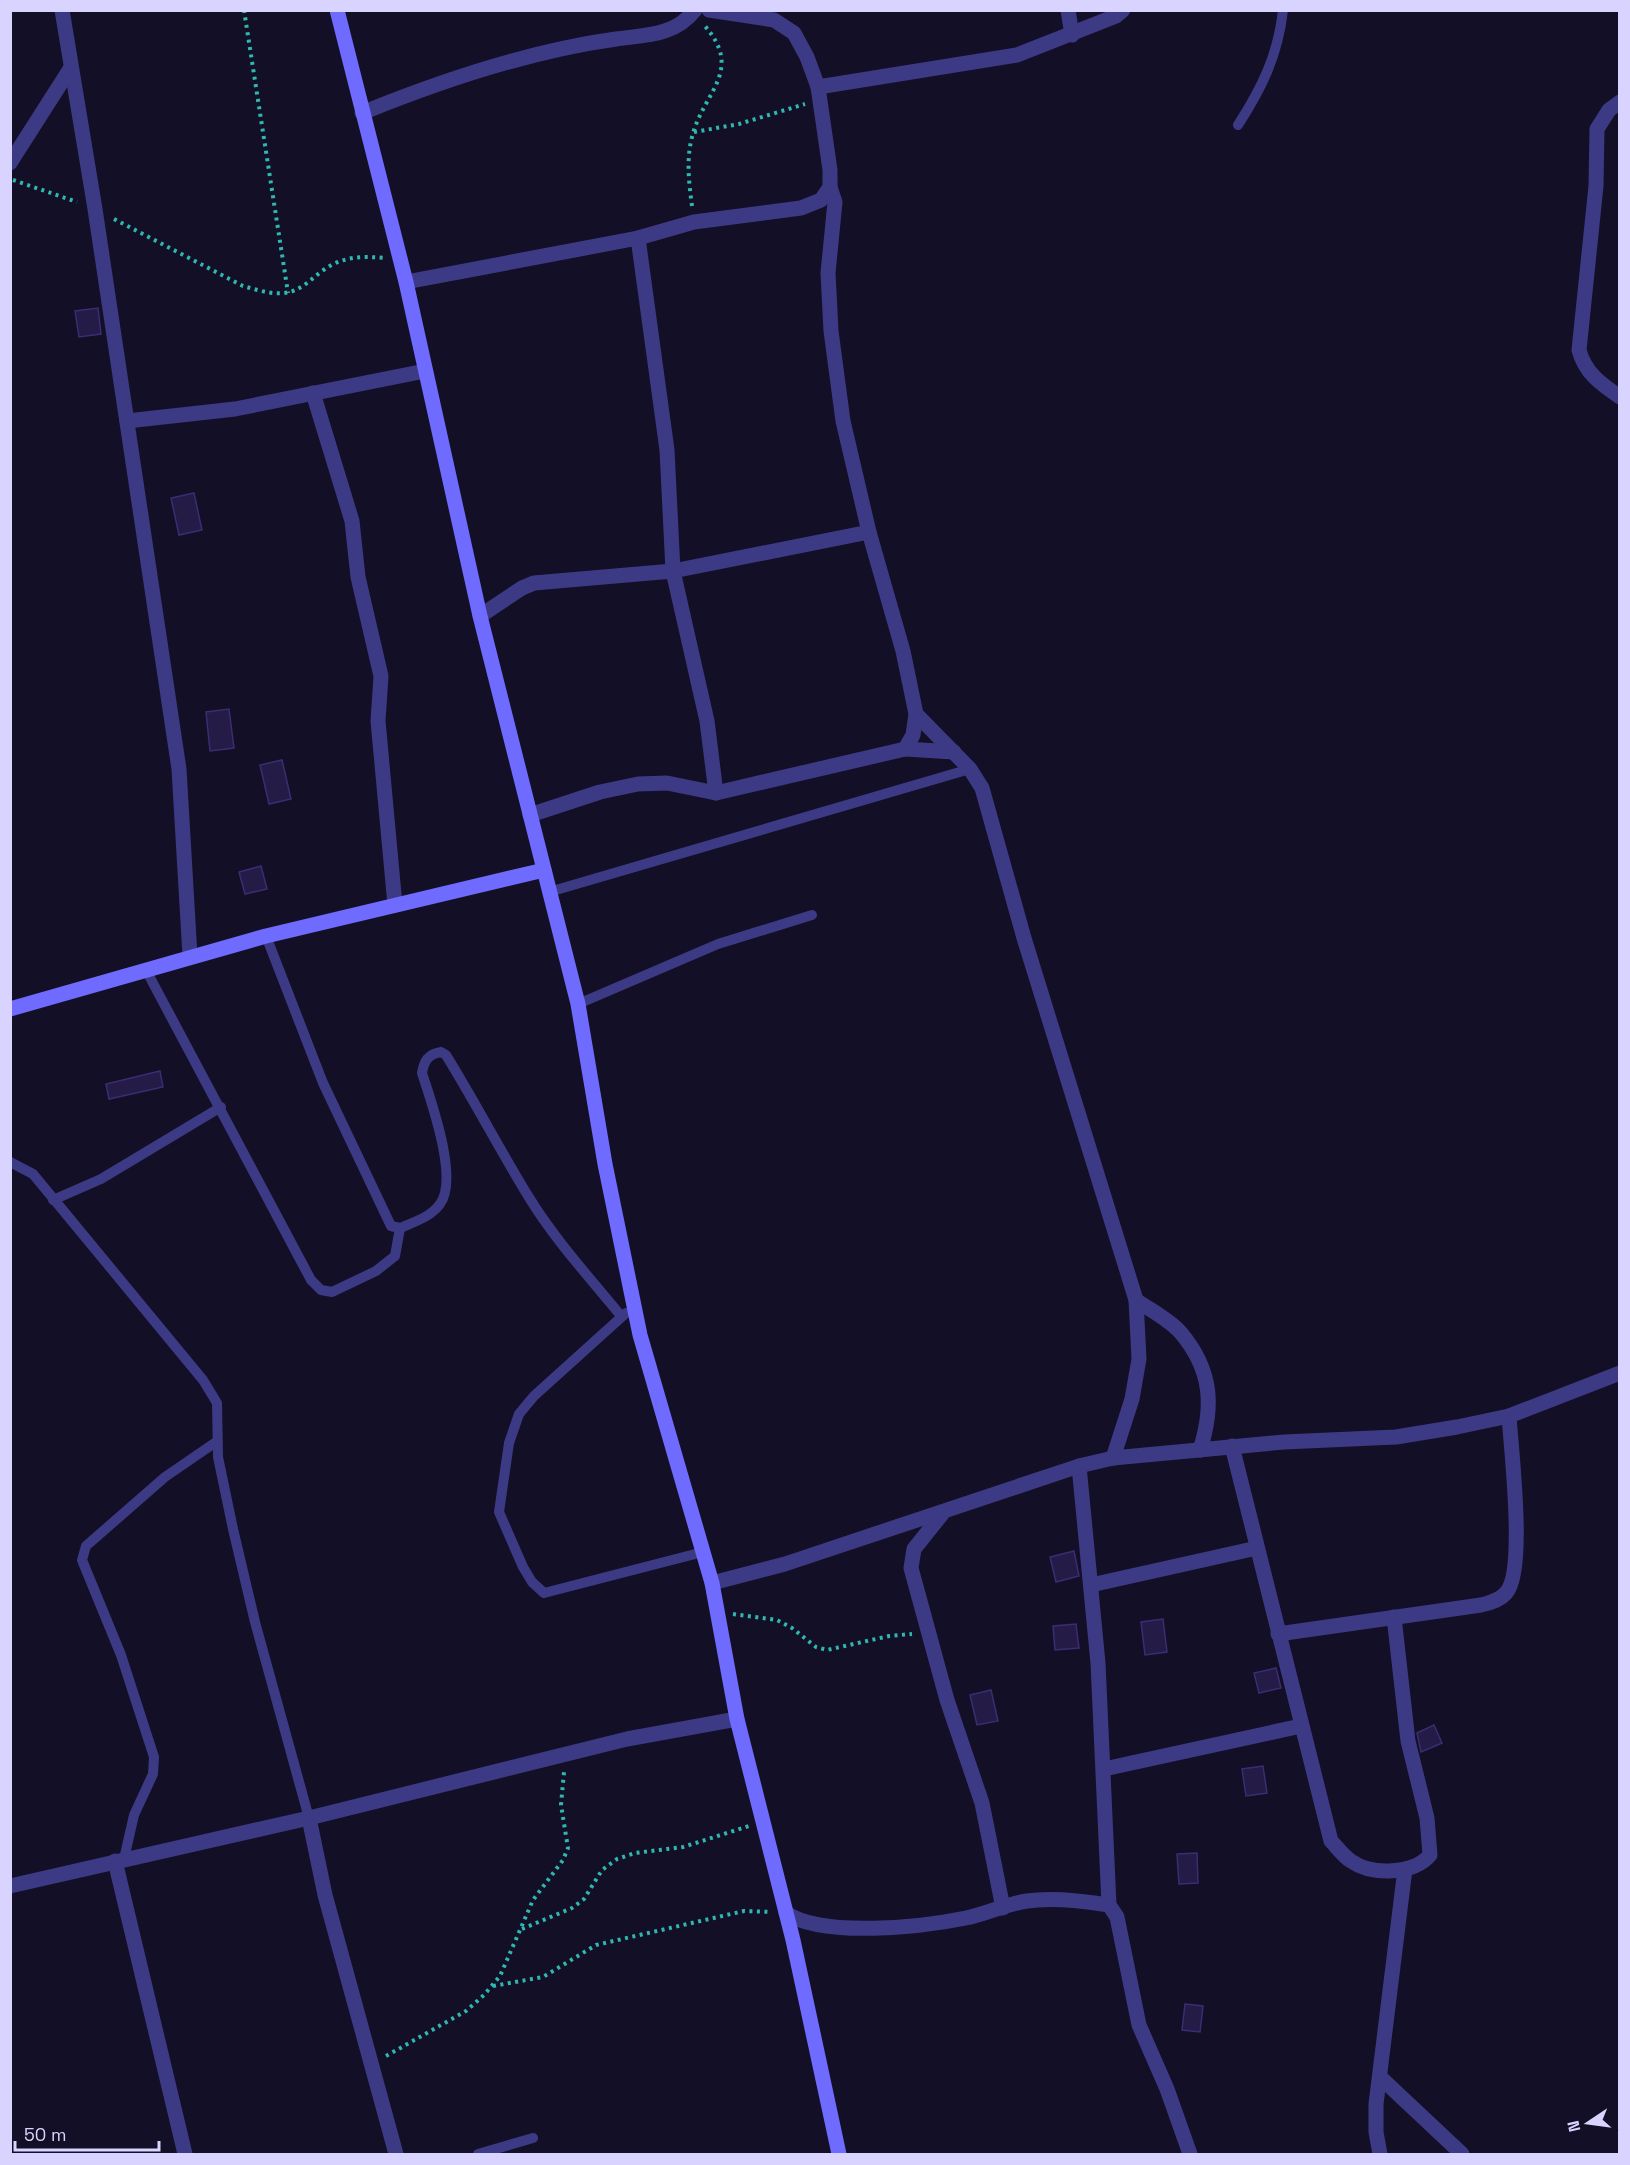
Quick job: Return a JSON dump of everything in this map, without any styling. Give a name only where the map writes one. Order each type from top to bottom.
[{"type":"street","points":[[62,10],[95,209],[180,770],[190,957]]},
{"type":"street","points":[[338,10],[406,282],[480,616],[578,1004],[628,1312],[712,1583],[737,1719],[786,1913],[839,2154]]},
{"type":"street","points":[[1068,10],[1072,35]]},
{"type":"street","points":[[819,93],[1017,55],[1072,35],[1116,16],[1123,10]]},
{"type":"street","points":[[362,113],[433,84],[500,65],[570,47],[649,36],[668,31],[699,11],[774,20],[794,33],[807,57],[819,93],[830,170],[830,188],[835,202],[828,273],[831,331],[843,421],[869,532],[903,651],[916,714],[913,735],[906,749]]},
{"type":"street","points":[[10,164],[70,69]]},
{"type":"street","points":[[1620,102],[1609,110],[1596,129],[1594,213],[1579,350],[1583,365],[1600,384],[1620,397]]},
{"type":"street","points":[[406,282],[638,238],[694,222],[801,208],[821,200],[830,188]]},
{"type":"street","points":[[638,238],[667,450],[673,571],[707,721],[716,793]]},
{"type":"street","points":[[127,421],[235,409],[425,371]]},
{"type":"street","points":[[313,393],[352,521],[358,577],[381,676],[378,722],[395,905]]},
{"type":"street","points":[[480,616],[522,588],[534,583],[673,571],[869,532]]},
{"type":"street","points":[[916,714],[970,769],[982,788],[1024,938],[1136,1300],[1139,1359],[1132,1399],[1113,1458]]},
{"type":"street","points":[[530,815],[600,792],[638,784],[667,783],[716,793],[906,749],[954,752]]},
{"type":"street","points":[[10,1009],[266,936],[544,870]]},
{"type":"street","points":[[1136,1300],[1180,1332],[1200,1361],[1210,1396],[1209,1421],[1200,1450]]},
{"type":"street","points":[[712,1583],[785,1564],[1079,1466],[1113,1458],[1232,1446],[1396,1437],[1509,1416],[1620,1373]]},
{"type":"street","points":[[1278,1634],[1481,1605],[1507,1593],[1513,1579],[1517,1533],[1509,1416]]},
{"type":"street","points":[[1232,1446],[1331,1841],[1351,1862],[1376,1870],[1405,1869],[1422,1864],[1431,1855],[1431,1840],[1408,1741],[1394,1617]]},
{"type":"street","points":[[1079,1466],[1091,1586],[1104,1770],[1109,1905],[1117,1917],[1139,2025],[1167,2089],[1190,2154]]},
{"type":"street","points":[[944,1512],[923,1535],[911,1557],[911,1568],[928,1634],[982,1803],[1003,1908]]},
{"type":"street","points":[[1091,1586],[1257,1548]]},
{"type":"street","points":[[10,1886],[309,1818],[627,1739],[737,1719]]},
{"type":"street","points":[[1104,1770],[1301,1726]]},
{"type":"street","points":[[309,1818],[325,1895],[396,2154]]},
{"type":"street","points":[[120,1860],[185,2154]]},
{"type":"street","points":[[1380,2154],[1376,2132],[1380,2077],[1405,1869]]},
{"type":"street","points":[[786,1913],[805,1923],[842,1928],[916,1926],[966,1918],[1028,1901],[1109,1905]]},
{"type":"street","points":[[1380,2077],[1462,2154]]},
{"type":"lane","points":[[1238,125],[1261,89],[1275,51],[1283,10]]},
{"type":"lane","points":[[549,892],[970,769]]},
{"type":"lane","points":[[578,1004],[718,944],[812,915]]},
{"type":"lane","points":[[266,936],[323,1083],[348,1132],[387,1221],[395,1228],[400,1228],[429,1215],[441,1203],[446,1182],[442,1137],[422,1073],[427,1058],[441,1052],[446,1055],[531,1200],[562,1243],[628,1312],[534,1396],[519,1414],[509,1443],[499,1512],[532,1582],[544,1593],[703,1552]]},
{"type":"lane","points":[[146,970],[221,1107],[311,1280],[321,1290],[332,1292],[387,1264],[398,1247],[400,1228]]},
{"type":"lane","points":[[53,1200],[101,1179],[221,1107]]},
{"type":"lane","points":[[10,1162],[33,1174],[204,1380],[217,1403],[219,1419],[216,1443],[255,1622],[309,1818]]},
{"type":"lane","points":[[120,1860],[134,1815],[153,1774],[154,1757],[121,1655],[82,1560],[82,1554],[86,1546],[139,1498],[216,1443]]},
{"type":"lane","points":[[478,2154],[533,2138]]},
{"type":"path","points":[[244,10],[288,293]]},
{"type":"path","points":[[694,222],[688,173],[694,132],[701,110],[723,71],[721,54],[699,11]]},
{"type":"path","points":[[694,132],[739,124],[819,93]]},
{"type":"path","points":[[10,179],[36,186],[95,209],[243,286],[266,292],[288,293],[302,287],[326,268],[342,260],[361,256],[400,259]]},
{"type":"path","points":[[717,1613],[777,1620],[792,1628],[816,1647],[827,1650],[889,1636],[928,1634]]},
{"type":"path","points":[[372,2064],[466,2010],[500,1976],[533,1900],[568,1848],[561,1805],[565,1755]]},
{"type":"path","points":[[521,1929],[578,1904],[584,1899],[602,1870],[617,1859],[635,1853],[683,1847],[763,1821]]},
{"type":"path","points":[[492,1986],[543,1977],[596,1945],[608,1942],[744,1911],[786,1913]]},
{"type":"building","points":[[98,308],[101,334],[79,337],[75,311]]},
{"type":"building","points":[[194,493],[202,530],[179,535],[171,498]]},
{"type":"building","points":[[229,709],[234,748],[210,751],[206,712]]},
{"type":"building","points":[[282,760],[291,799],[269,804],[260,765]]},
{"type":"building","points":[[261,866],[267,889],[245,894],[239,872]]},
{"type":"building","points":[[160,1071],[163,1087],[109,1099],[106,1084]]},
{"type":"building","points":[[1074,1551],[1079,1576],[1056,1582],[1050,1557]]},
{"type":"building","points":[[1163,1619],[1167,1652],[1145,1655],[1141,1622]]},
{"type":"building","points":[[1076,1624],[1079,1648],[1055,1650],[1053,1626]]},
{"type":"building","points":[[1276,1668],[1281,1688],[1259,1693],[1254,1673]]},
{"type":"building","points":[[991,1690],[998,1721],[977,1725],[970,1695]]},
{"type":"building","points":[[1434,1725],[1442,1743],[1421,1752],[1417,1733]]},
{"type":"building","points":[[1263,1766],[1267,1793],[1246,1796],[1242,1769]]},
{"type":"building","points":[[1197,1853],[1198,1883],[1179,1884],[1177,1854]]},
{"type":"building","points":[[1185,2004],[1203,2006],[1200,2032],[1182,2030]]}]
